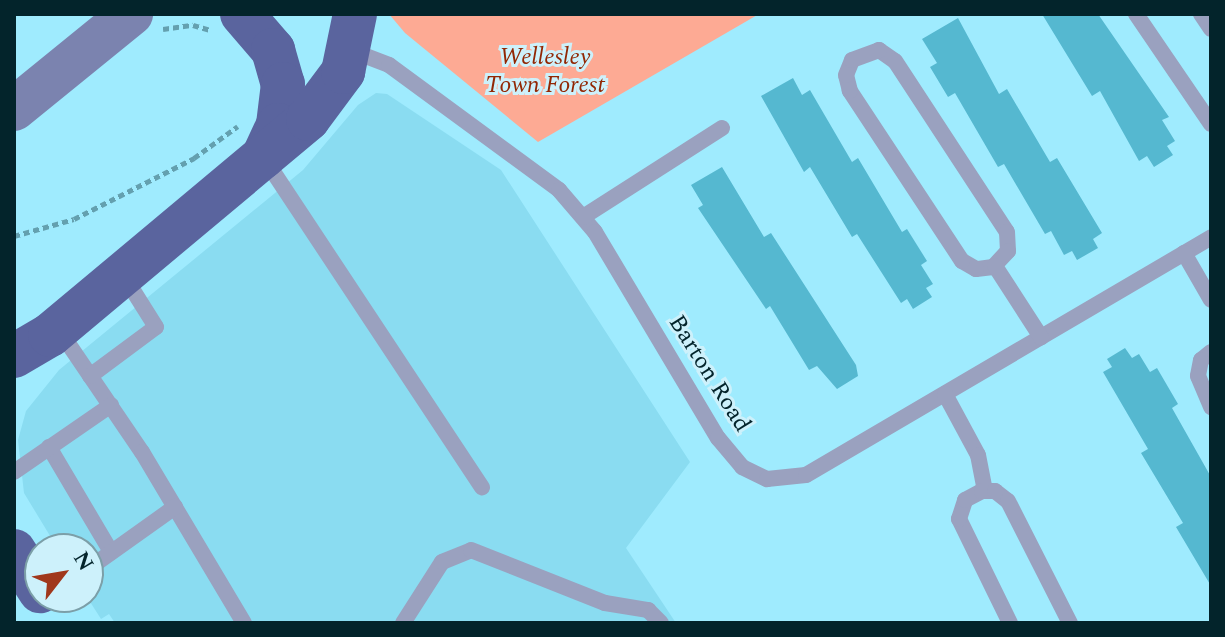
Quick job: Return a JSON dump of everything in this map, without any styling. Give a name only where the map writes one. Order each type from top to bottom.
[{"type":"highway","points":[[14,391],[41,340],[123,275],[255,139],[278,125],[283,84],[273,50],[231,24]]},
{"type":"highway","points":[[255,139],[322,105],[352,32]]},
{"type":"main road","points":[[14,109],[142,23]]},
{"type":"lane","points":[[1136,14],[1211,124]]},
{"type":"lane","points":[[1201,14],[1211,29]]},
{"type":"lane","name":"Barton Road","points":[[352,32],[385,62],[491,135],[559,190],[583,217],[718,438],[756,476],[780,481],[806,475],[1211,237]]},
{"type":"lane","points":[[879,50],[895,61],[1005,229],[1009,248],[995,266],[976,269],[960,258],[850,91],[847,68],[860,54],[879,50]]},
{"type":"lane","points":[[583,217],[722,128]]},
{"type":"lane","points":[[255,139],[482,487]]},
{"type":"lane","points":[[1184,253],[1211,300]]},
{"type":"lane","points":[[995,266],[1041,337]]},
{"type":"lane","points":[[90,376],[156,327],[123,275]]},
{"type":"lane","points":[[41,340],[90,376],[111,405],[244,623]]},
{"type":"lane","points":[[1211,352],[1201,360],[1198,376],[1211,407]]},
{"type":"lane","points":[[945,394],[978,455],[985,490]]},
{"type":"lane","points":[[14,472],[111,405]]},
{"type":"lane","points":[[49,447],[111,552]]},
{"type":"lane","points":[[1010,623],[959,519],[967,498],[985,490],[1001,494],[1010,504],[1070,623]]},
{"type":"lane","points":[[104,557],[175,507]]},
{"type":"lane","points":[[403,623],[442,562],[471,550],[605,603],[648,610],[661,623]]},
{"type":"path","points":[[142,23],[231,24]]},
{"type":"path","points":[[14,236],[74,219],[194,158],[255,139]]},
{"type":"shaded area","points":[[376,93],[387,94],[501,170],[690,462],[626,548],[676,623],[115,623],[109,614],[101,619],[97,613],[104,613],[104,533],[48,533],[24,493],[18,440],[26,411],[59,370],[303,170],[358,105]]},
{"type":"green space","name":"Wellesley Town Forest","points":[[389,14],[759,14],[538,142],[405,33]]},
{"type":"building","points":[[1042,14],[1098,14],[1169,117],[1162,120],[1175,141],[1167,146],[1173,155],[1154,167],[1147,156],[1139,161],[1100,91],[1092,96]]},
{"type":"building","points":[[958,18],[999,94],[1007,89],[1050,162],[1057,158],[1102,233],[1093,239],[1098,248],[1077,260],[1072,251],[1064,255],[1051,231],[1045,234],[1004,164],[998,167],[955,93],[948,97],[930,67],[937,63],[922,39]]},
{"type":"building","points":[[793,78],[802,95],[810,90],[852,162],[858,158],[902,232],[907,229],[927,261],[921,265],[933,284],[926,288],[932,297],[913,309],[907,299],[901,303],[857,234],[852,237],[810,167],[804,172],[761,96]]},
{"type":"building","points":[[722,167],[764,237],[771,233],[856,365],[858,376],[837,389],[817,366],[809,370],[770,306],[766,309],[698,208],[703,205],[691,185]]},
{"type":"building","points":[[1125,348],[1132,358],[1139,354],[1150,372],[1157,368],[1178,404],[1172,408],[1211,477],[1211,586],[1176,527],[1183,523],[1141,453],[1148,449],[1103,372],[1112,367],[1107,359]]}]
